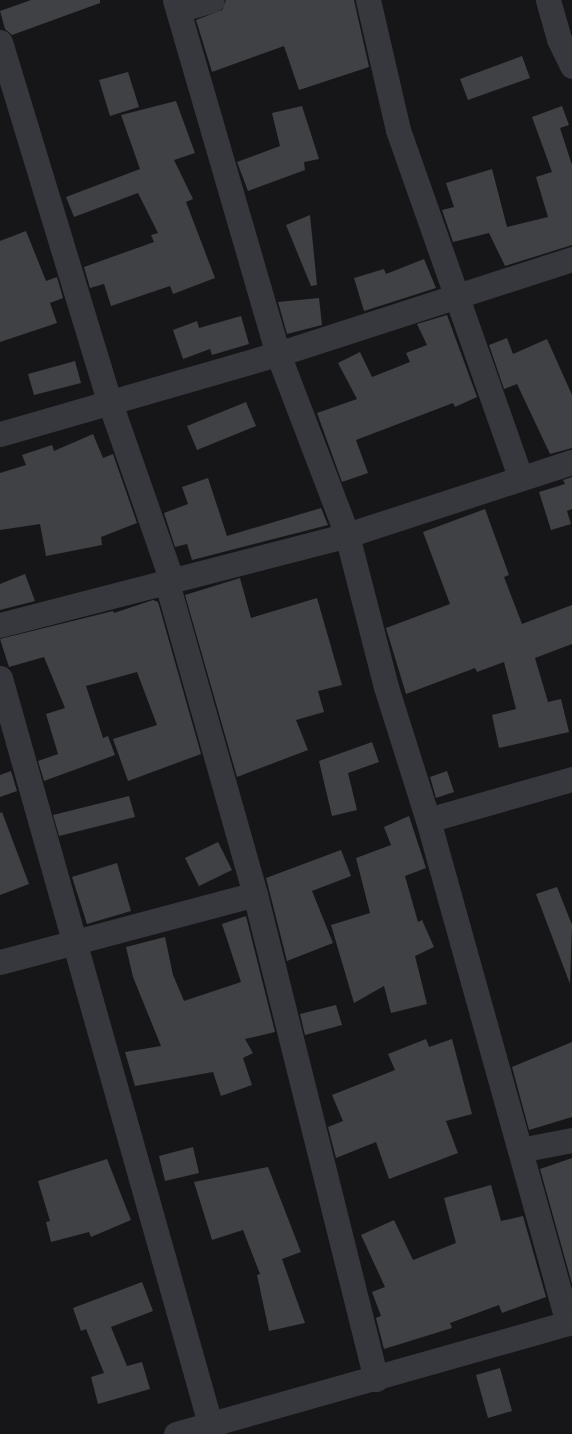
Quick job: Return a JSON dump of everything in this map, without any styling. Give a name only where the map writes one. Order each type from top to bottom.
[{"type":"street","points":[[176,1434],[213,1429],[376,1378],[570,1323],[428,820],[386,687],[347,535],[278,354],[177,5],[212,0]]},
{"type":"street","points":[[368,0],[398,130],[458,294],[520,477]]},
{"type":"street","points":[[548,0],[559,39],[572,66]]},
{"type":"street","points":[[0,42],[110,403],[169,582],[255,894],[376,1378]]},
{"type":"street","points":[[0,434],[278,354],[458,294],[572,259]]},
{"type":"street","points":[[0,625],[347,535],[520,477],[572,462]]},
{"type":"street","points":[[0,678],[213,1429]]},
{"type":"street","points":[[428,820],[572,779]]},
{"type":"street","points":[[0,962],[74,944],[255,894]]},
{"type":"street","points":[[520,1150],[572,1140]]},
{"type":"building","points":[[31,0],[100,0],[100,3],[12,35],[5,29],[0,11]]},
{"type":"building","points":[[226,0],[354,0],[369,67],[299,90],[284,46],[212,72],[196,20],[222,10]]},
{"type":"building","points":[[522,56],[530,78],[468,100],[460,79]]},
{"type":"building","points":[[128,72],[139,107],[110,116],[99,80]]},
{"type":"building","points":[[176,101],[195,153],[174,160],[193,199],[186,202],[215,278],[173,294],[170,286],[111,306],[104,284],[90,288],[84,267],[154,242],[151,235],[158,233],[138,193],[74,217],[66,197],[140,169],[121,115]]},
{"type":"building","points":[[302,106],[319,159],[304,162],[305,170],[248,191],[237,162],[280,146],[272,113]]},
{"type":"building","points":[[562,106],[569,125],[560,128],[572,165],[572,245],[505,266],[489,233],[453,242],[442,210],[454,207],[446,183],[492,169],[507,227],[548,217],[536,177],[552,172],[532,117]]},
{"type":"building","points":[[310,215],[317,285],[311,286],[286,225]]},
{"type":"building","points":[[26,231],[46,281],[57,277],[63,298],[50,303],[57,323],[0,342],[0,241]]},
{"type":"building","points":[[424,259],[436,288],[364,311],[354,278],[384,269],[386,274]]},
{"type":"building","points":[[319,298],[322,325],[287,334],[278,302]]},
{"type":"building","points":[[447,315],[477,397],[455,407],[453,403],[356,440],[368,473],[342,482],[317,413],[357,399],[338,363],[360,352],[372,377],[410,362],[406,353],[427,345],[417,324]]},
{"type":"building","points":[[241,316],[249,344],[212,355],[210,349],[183,359],[173,330],[197,321],[199,328]]},
{"type":"building","points":[[507,338],[513,354],[547,339],[572,395],[572,448],[550,454],[517,384],[504,389],[489,345]]},
{"type":"building","points":[[75,361],[81,383],[34,395],[28,374]]},
{"type":"building","points":[[246,402],[256,426],[197,450],[187,426]]},
{"type":"building","points":[[93,434],[103,458],[113,454],[137,523],[101,537],[102,545],[46,556],[40,524],[0,530],[0,473],[26,465],[22,455],[52,445],[54,451]]},
{"type":"building","points":[[572,477],[572,509],[567,511],[571,524],[551,530],[539,492],[565,484],[563,480]]},
{"type":"building","points":[[208,478],[227,536],[321,508],[328,525],[192,560],[187,544],[175,547],[164,513],[188,504],[182,487]]},
{"type":"building","points":[[485,509],[509,575],[504,577],[522,624],[572,605],[572,644],[535,658],[548,702],[561,699],[569,732],[499,748],[492,715],[516,709],[504,662],[477,672],[475,668],[406,694],[386,628],[450,604],[423,532]]},
{"type":"building","points":[[25,574],[35,601],[0,610],[0,584]]},
{"type":"building","points":[[240,578],[251,618],[317,598],[342,685],[318,691],[324,712],[296,720],[308,750],[237,777],[185,595]]},
{"type":"building","points":[[153,600],[158,602],[201,754],[128,781],[113,739],[157,725],[137,672],[86,686],[103,738],[108,736],[115,755],[44,781],[38,761],[58,754],[46,714],[65,708],[44,657],[9,667],[0,639],[113,611],[114,613]]},
{"type":"building","points":[[372,742],[379,762],[348,773],[357,810],[332,816],[319,761]]},
{"type":"building","points":[[11,771],[17,791],[0,797],[0,775]]},
{"type":"building","points":[[447,771],[454,792],[436,798],[430,777]]},
{"type":"building","points":[[129,796],[135,817],[59,836],[53,815]]},
{"type":"building","points":[[2,812],[29,884],[0,895],[0,813]]},
{"type":"building","points":[[409,816],[426,868],[405,876],[418,922],[422,920],[434,947],[415,956],[427,1004],[391,1013],[384,986],[354,1003],[331,925],[370,913],[356,858],[391,845],[384,827]]},
{"type":"building","points":[[218,842],[232,870],[199,886],[185,858]]},
{"type":"building","points":[[341,850],[351,876],[312,891],[333,943],[287,961],[266,878]]},
{"type":"building","points":[[117,863],[131,911],[87,924],[72,877]]},
{"type":"building","points":[[557,887],[572,925],[570,984],[536,894]]},
{"type":"building","points":[[246,916],[275,1032],[245,1039],[253,1053],[243,1058],[252,1085],[221,1096],[213,1072],[135,1086],[125,1052],[161,1046],[133,977],[126,947],[165,937],[173,975],[184,1001],[241,982],[222,924]]},
{"type":"building","points":[[336,1005],[342,1025],[305,1035],[300,1014]]},
{"type":"building","points":[[426,1039],[429,1047],[452,1039],[472,1114],[446,1121],[458,1153],[389,1179],[376,1142],[336,1158],[328,1127],[343,1121],[332,1095],[395,1070],[388,1054]]},
{"type":"building","points":[[572,1042],[572,1117],[529,1130],[512,1067]]},
{"type":"building","points":[[193,1147],[199,1173],[165,1181],[159,1156]]},
{"type":"building","points":[[572,1158],[572,1284],[540,1169]]},
{"type":"building","points":[[107,1159],[131,1220],[91,1237],[89,1232],[51,1242],[46,1222],[50,1221],[38,1181]]},
{"type":"building","points":[[268,1167],[301,1252],[282,1259],[305,1323],[269,1331],[257,1275],[260,1274],[243,1230],[212,1240],[194,1182]]},
{"type":"building","points":[[491,1185],[501,1221],[523,1216],[546,1297],[502,1313],[499,1305],[450,1323],[452,1328],[384,1349],[376,1318],[381,1316],[372,1292],[385,1287],[361,1235],[394,1220],[413,1260],[456,1243],[444,1198]]},
{"type":"building","points":[[142,1282],[153,1311],[111,1327],[127,1366],[142,1362],[150,1389],[98,1404],[91,1377],[104,1373],[86,1329],[81,1331],[73,1308]]},
{"type":"building","points":[[500,1368],[512,1411],[488,1418],[476,1375]]}]
